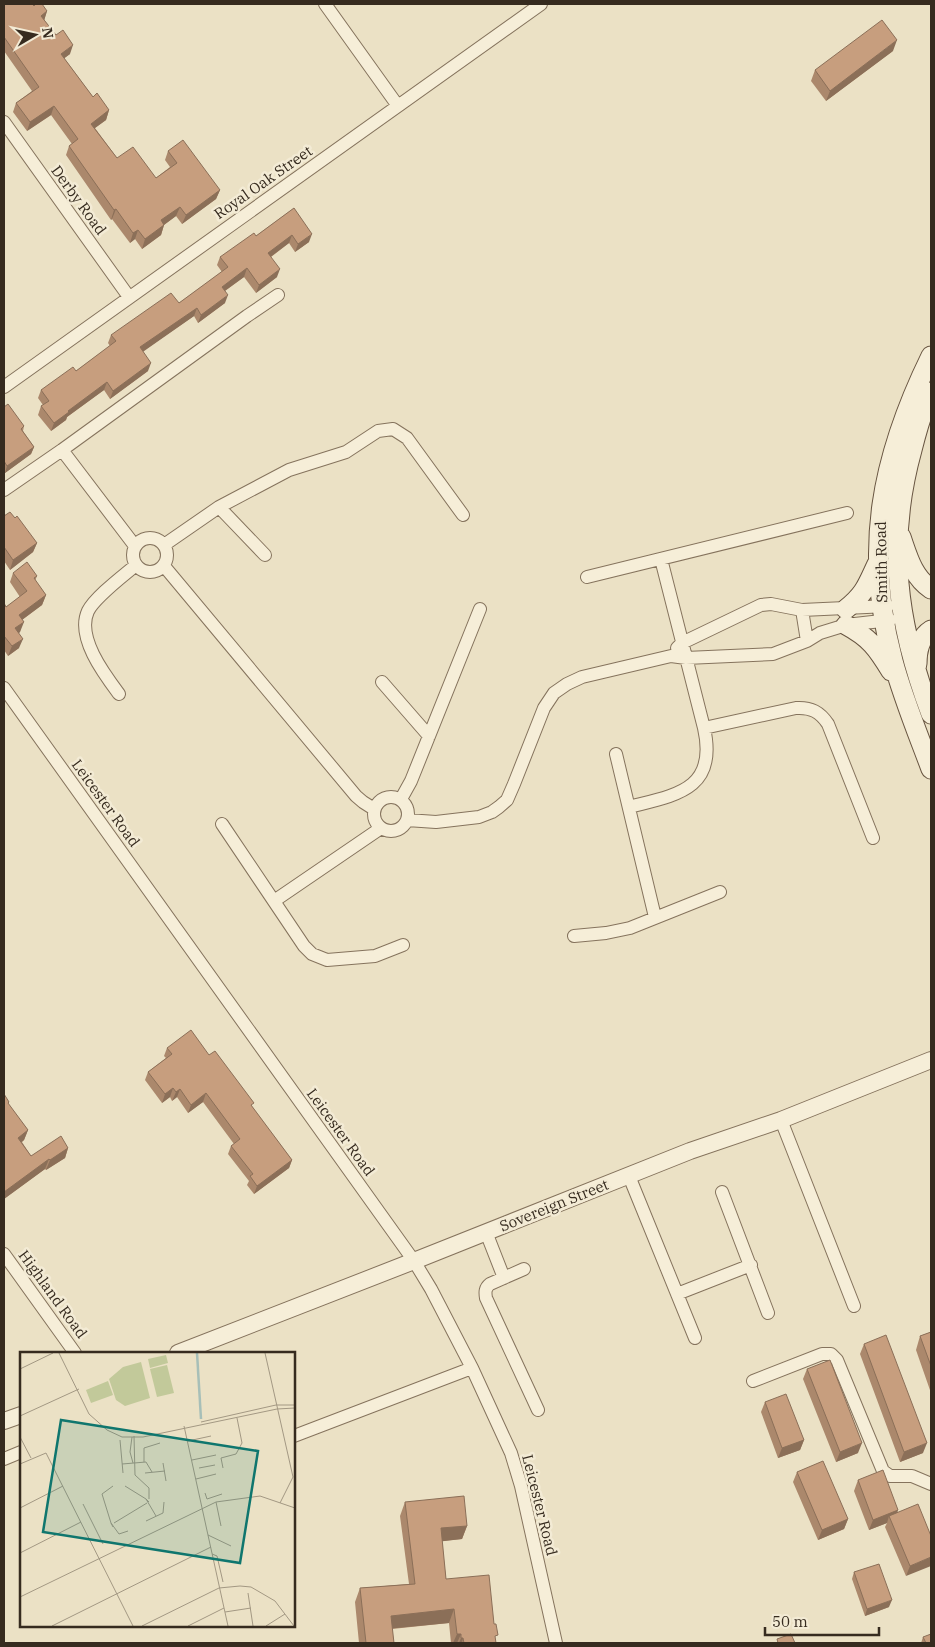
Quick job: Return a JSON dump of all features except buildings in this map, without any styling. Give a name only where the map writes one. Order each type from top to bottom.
[{"type":"main road","name":"Smith Road","points":[[931,356],[916,407],[897,527],[897,567],[902,612],[918,675],[931,714]]},
{"type":"main road","name":"Smith Road","points":[[931,392],[916,407],[896,437],[879,518],[878,561],[883,614],[893,661],[931,769]]},
{"type":"main road","points":[[897,527],[916,574],[931,589]]},
{"type":"main road","points":[[878,561],[866,589],[846,617],[879,652],[903,692]]},
{"type":"main road","points":[[918,675],[919,647],[926,633],[931,630]]},
{"type":"street","points":[[325,4],[398,106]]},
{"type":"street","name":"Royal Oak Street","points":[[4,387],[129,296],[541,4]]},
{"type":"street","name":"Derby Road","points":[[4,122],[129,296]]},
{"type":"street","points":[[4,490],[278,295]]},
{"type":"street","points":[[164,545],[219,507],[289,470],[346,452],[378,431],[393,429],[407,438],[463,514]]},
{"type":"street","points":[[62,450],[135,546]]},
{"type":"street","points":[[219,507],[265,555]]},
{"type":"street","points":[[587,577],[847,512]]},
{"type":"street","points":[[146,538],[159,540],[164,545],[167,556],[164,566],[157,571],[149,573],[142,570],[133,559],[135,546],[146,538]]},
{"type":"street","points":[[629,807],[682,792],[699,778],[705,766],[708,751],[704,728],[661,559]]},
{"type":"street","points":[[119,694],[102,672],[93,654],[88,641],[86,620],[89,610],[98,599],[136,565]]},
{"type":"street","points":[[164,566],[356,796],[374,809]]},
{"type":"street","points":[[671,656],[682,642],[761,605],[771,604],[846,617],[902,612]]},
{"type":"street","points":[[401,799],[411,781],[480,609]]},
{"type":"street","points":[[802,610],[807,641]]},
{"type":"street","points":[[407,820],[436,822],[479,816],[492,812],[507,800],[544,708],[554,693],[582,677],[671,656],[686,658],[762,656],[807,641],[846,617]]},
{"type":"street","points":[[382,682],[429,736]]},
{"type":"street","name":"Leicester Road","points":[[4,688],[414,1262],[431,1289],[472,1368],[516,1469],[556,1643]]},
{"type":"street","points":[[704,728],[796,708],[806,707],[815,711],[828,724],[873,838]]},
{"type":"street","points":[[616,754],[655,917]]},
{"type":"street","points":[[393,796],[401,799],[406,805],[408,812],[407,820],[403,827],[396,831],[388,831],[380,828],[376,823],[373,816],[374,809],[378,802],[385,797],[393,796]]},
{"type":"street","points":[[222,824],[304,946],[312,954],[327,960],[375,956],[403,945]]},
{"type":"street","points":[[274,901],[380,828]]},
{"type":"street","points":[[574,936],[618,931],[720,892]]},
{"type":"street","name":"Sovereign Street","points":[[187,1352],[690,1151],[782,1120],[931,1062]]},
{"type":"street","points":[[782,1120],[854,1306]]},
{"type":"street","points":[[629,1176],[694,1338]]},
{"type":"street","points":[[722,1192],[768,1313]]},
{"type":"street","points":[[486,1232],[504,1278]]},
{"type":"street","name":"Highland Road","points":[[4,1254],[74,1352]]},
{"type":"street","points":[[677,1294],[751,1265]]},
{"type":"street","points":[[524,1269],[487,1286],[486,1298],[538,1410]]},
{"type":"street","points":[[753,1381],[822,1354],[831,1354],[838,1360],[883,1471],[890,1476],[912,1476],[931,1484]]},
{"type":"street","points":[[295,1436],[472,1368]]},
{"type":"street","points":[[4,1421],[20,1415]]},
{"type":"street","points":[[4,1459],[20,1452]]}]
